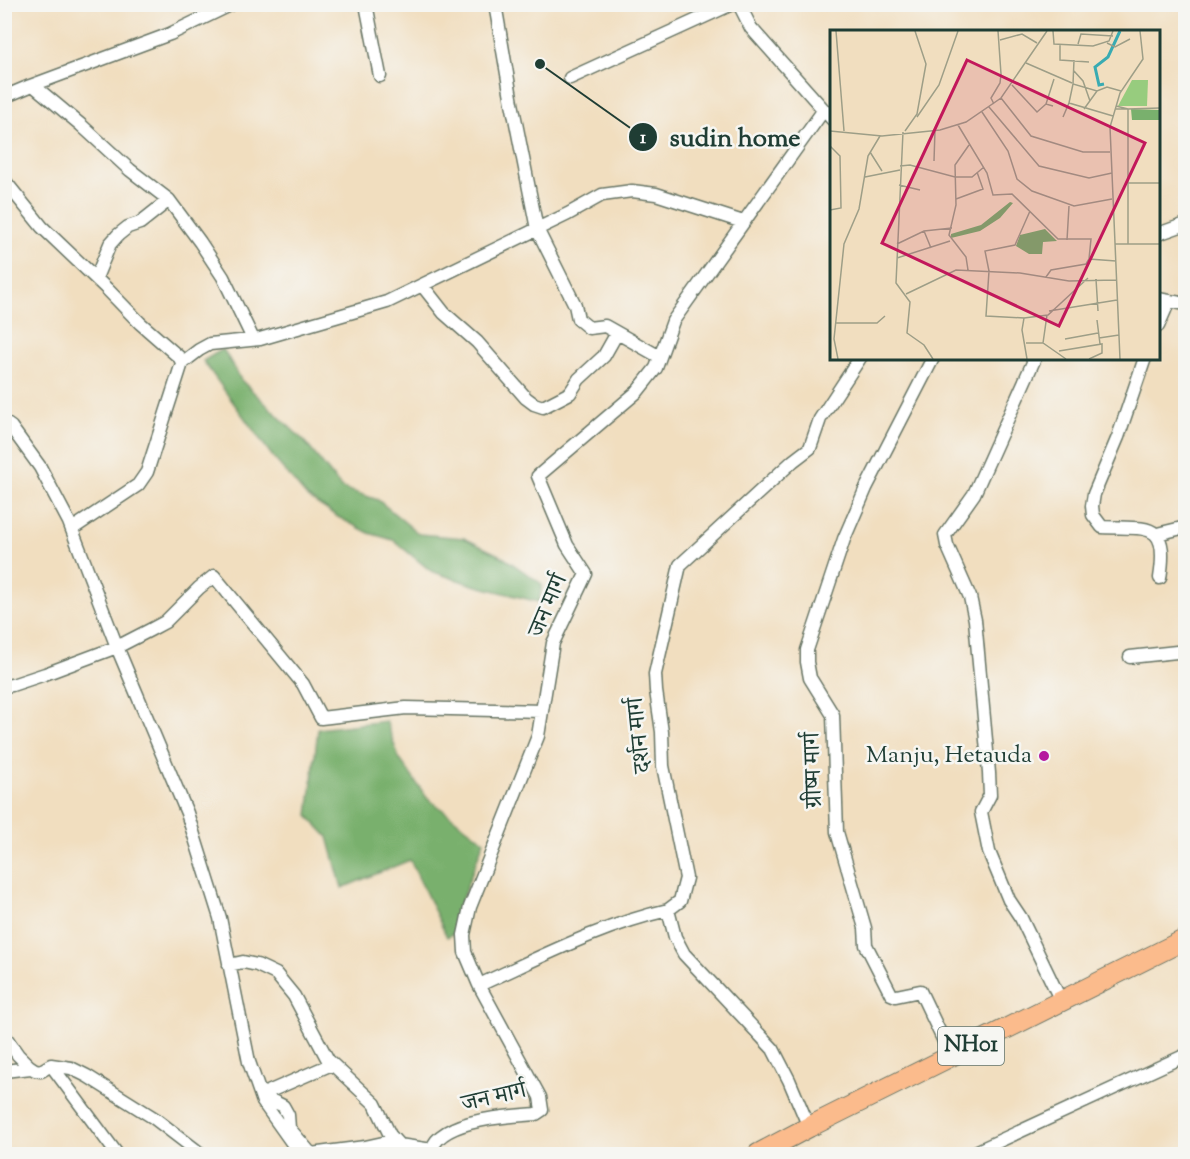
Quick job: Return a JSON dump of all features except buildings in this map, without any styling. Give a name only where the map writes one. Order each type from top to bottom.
[{"type":"highway","name":"NH01","points":[[758,1155],[809,1127],[1185,939]]},
{"type":"street","points":[[4,97],[170,34],[232,4]]},
{"type":"street","points":[[366,4],[380,76]]},
{"type":"street","points":[[495,4],[537,230],[575,305],[578,319],[589,328],[605,326],[660,357]]},
{"type":"street","points":[[570,78],[732,4]]},
{"type":"street","points":[[739,4],[751,28],[827,115]]},
{"type":"street","points":[[33,85],[130,170],[169,200],[223,277],[253,339]]},
{"type":"street","name":"जन मार्ग","points":[[432,1152],[435,1142],[447,1132],[473,1121],[536,1114],[542,1110],[540,1097],[479,985],[465,952],[464,934],[470,907],[538,736],[553,643],[586,574],[567,545],[538,476],[637,392],[656,368],[673,321],[743,222],[827,115]]},
{"type":"street","points":[[4,180],[42,227],[140,323],[180,358],[182,363]]},
{"type":"street","points":[[72,529],[138,485],[147,472],[182,363],[210,344],[253,339],[387,302],[537,230],[602,195],[632,191],[656,195],[743,222]]},
{"type":"street","points":[[96,278],[110,244],[118,235],[128,226],[140,223],[169,200]]},
{"type":"street","points":[[1160,233],[1185,224]]},
{"type":"street","points":[[422,285],[444,313],[477,342],[526,398],[539,406],[570,393],[579,379],[604,356],[617,333]]},
{"type":"street","points":[[1160,317],[1164,300],[1185,304]]},
{"type":"street","name":"दर्शन मार्ग","points":[[668,910],[680,901],[686,878],[663,766],[662,732],[655,674],[680,565],[793,460],[810,448],[820,419],[859,360]]},
{"type":"street","name":"ग्रीष्म मार्ग","points":[[932,360],[866,488],[844,539],[807,650],[807,662],[810,678],[833,715],[837,832],[865,928],[866,945],[891,994],[896,996],[920,992],[951,1056]]},
{"type":"street","points":[[1034,360],[974,494],[945,535],[947,545],[970,597],[975,620],[990,795],[981,812],[989,852],[1009,900],[1021,918],[1061,1001]]},
{"type":"street","points":[[1144,360],[1118,437],[1094,494],[1093,515],[1102,527],[1145,529],[1157,534],[1185,527]]},
{"type":"street","points":[[4,422],[40,467],[72,529],[117,647],[187,813],[220,918],[249,1062],[263,1102],[300,1155]]},
{"type":"street","points":[[1157,534],[1163,557],[1160,578]]},
{"type":"street","points":[[4,686],[34,678],[117,647],[165,622],[214,576],[303,684],[321,718],[406,708],[542,711]]},
{"type":"street","points":[[1130,657],[1185,651]]},
{"type":"street","points":[[479,985],[591,934],[640,916],[668,910],[675,937],[684,954],[773,1049],[809,1127]]},
{"type":"street","points":[[229,964],[243,962],[276,974],[294,996],[328,1060],[375,1104],[390,1135],[399,1145]]},
{"type":"street","points":[[4,1035],[18,1055],[32,1068],[41,1071],[51,1065],[71,1068],[87,1076],[154,1119],[201,1155]]},
{"type":"street","points":[[971,1155],[1185,1055]]},
{"type":"street","points":[[261,1095],[332,1064]]},
{"type":"street","points":[[51,1065],[117,1155]]},
{"type":"street","points":[[4,1071],[32,1068]]},
{"type":"street","points":[[261,1095],[284,1106],[288,1115],[289,1128],[311,1154],[383,1143],[432,1152]]},
{"type":"green space","points":[[223,349],[241,380],[304,441],[342,488],[378,500],[419,534],[464,538],[501,556],[542,584],[539,602],[473,585],[431,571],[393,540],[369,533],[307,497],[273,457],[203,361]]},
{"type":"green space","points":[[386,721],[399,758],[427,798],[484,841],[462,899],[458,931],[447,937],[410,860],[342,888],[328,837],[308,816],[318,729]]},
{"type":"place","name":"sudin home","points":[[540,64]]},
{"type":"place","name":"Manju, Hetauda","points":[[1044,756]]}]
